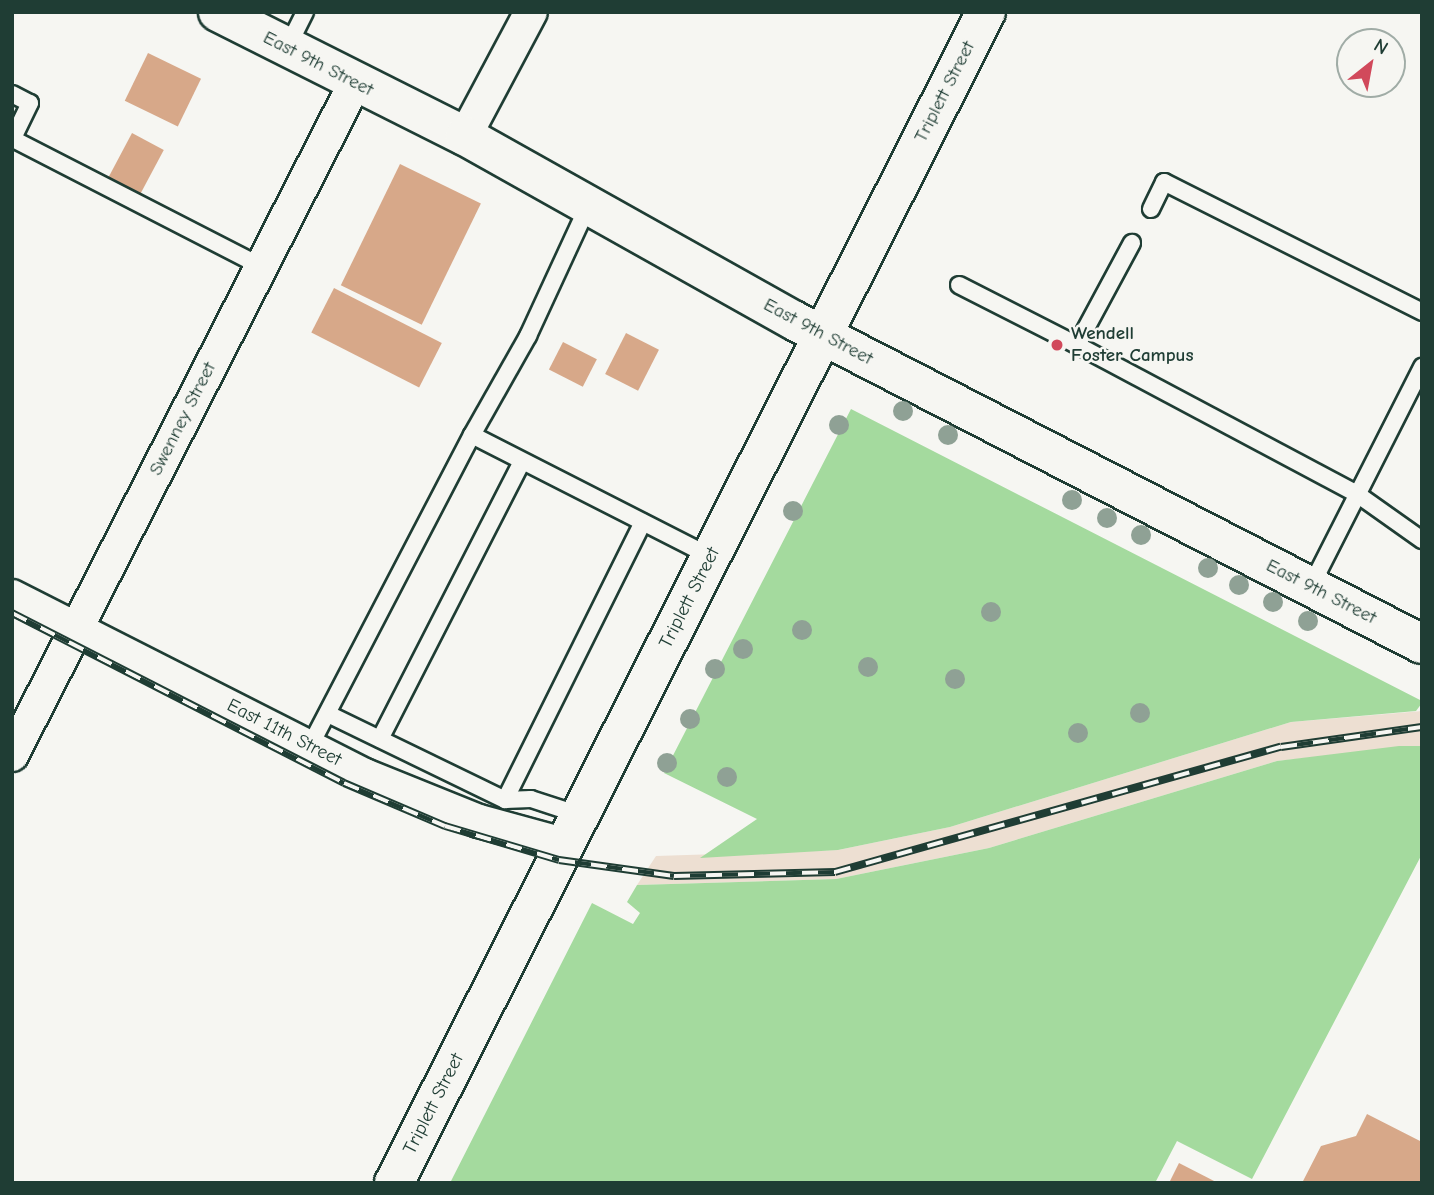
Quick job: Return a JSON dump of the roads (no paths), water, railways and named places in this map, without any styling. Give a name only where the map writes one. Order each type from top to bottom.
[{"type":"street","name":"East 9th Street","points":[[218,12],[465,136],[822,335],[1422,644]]},
{"type":"street","points":[[465,136],[531,12]]},
{"type":"street","name":"Triplett Street","points":[[394,1183],[986,12]]},
{"type":"street","name":"Swenney Street","points":[[12,755],[355,83]]},
{"type":"street","name":"East 11th Street","points":[[12,596],[310,746],[479,821],[574,830]]},
{"type":"lane","points":[[287,48],[305,12]]},
{"type":"lane","points":[[12,94],[30,103],[13,140],[262,267]]},
{"type":"lane","points":[[1151,209],[1164,182],[1422,312]]},
{"type":"lane","points":[[310,746],[472,435],[528,336],[589,206]]},
{"type":"lane","points":[[1077,345],[1132,243]]},
{"type":"lane","points":[[959,285],[1357,494],[1422,540]]},
{"type":"lane","points":[[1311,586],[1422,367]]},
{"type":"lane","points":[[472,435],[711,557]]},
{"type":"lane","points":[[380,739],[522,461]]},
{"type":"lane","points":[[505,800],[643,522]]},
{"type":"lane","points":[[328,714],[505,800],[531,799],[574,830]]},
{"type":"lane","points":[[421,796],[436,766]]},
{"type":"railway","points":[[12,613],[344,783],[445,826],[559,860],[674,876],[835,872],[1281,747],[1422,727]]},
{"type":"place","name":"Wendell Foster Campus","points":[[1057,345]]}]
